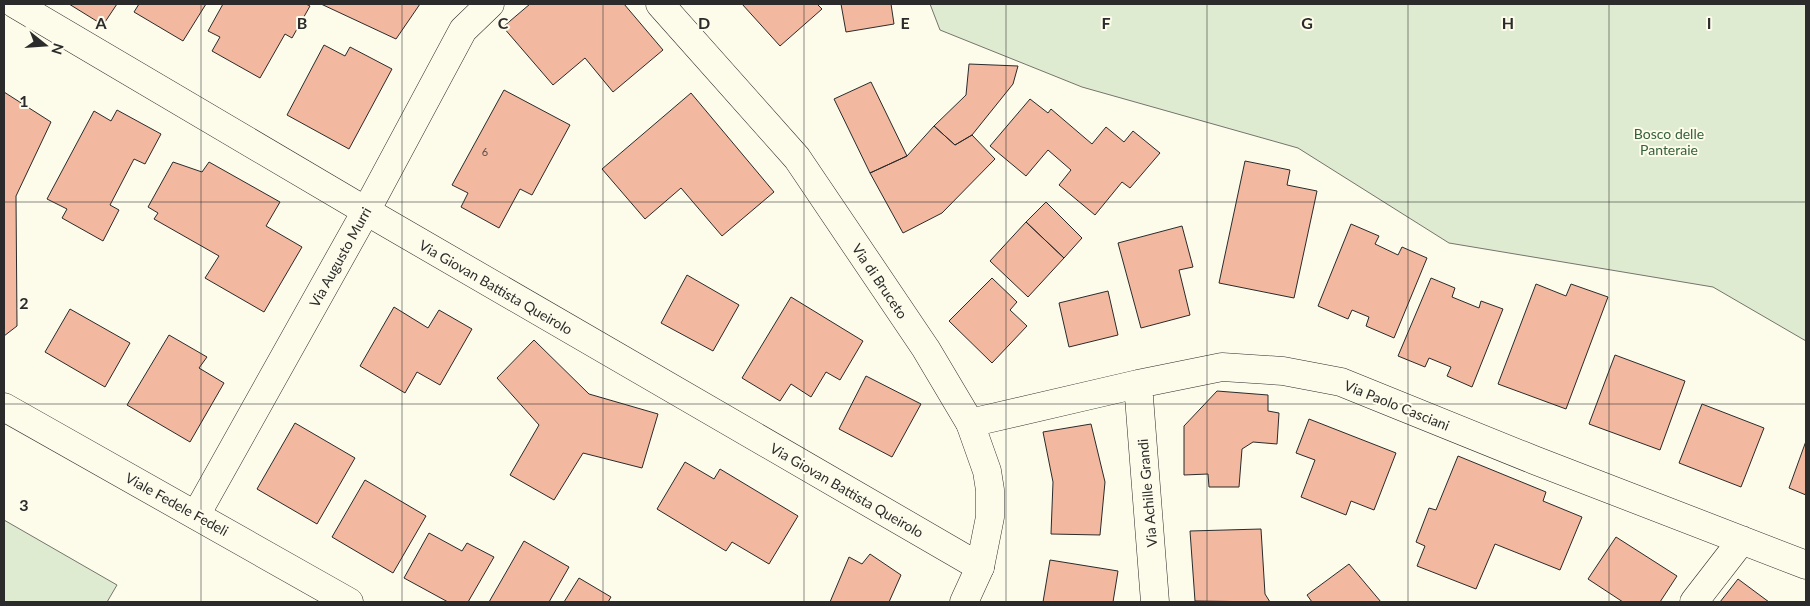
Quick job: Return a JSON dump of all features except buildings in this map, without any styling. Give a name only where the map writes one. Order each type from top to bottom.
[{"type":"street","name":"Via Giovan Battista Queirolo","points":[[15,4],[366,211],[980,567]]},
{"type":"street","name":"Via Augusto Murri","points":[[196,515],[366,211],[463,30],[490,4]]},
{"type":"street","name":"Via di Bruceto","points":[[660,4],[798,158],[926,349],[970,423],[987,471],[990,490],[990,517],[980,567],[964,602]]},
{"type":"street","name":"Via Paolo Casciani","points":[[970,423],[1138,384],[1222,367],[1283,371],[1340,382],[1806,566]]},
{"type":"street","name":"Via Achille Grandi","points":[[1138,384],[1155,602]]},
{"type":"street","name":"Viale Fedele Fedeli","points":[[4,407],[350,602]]},
{"type":"street","points":[[1694,602],[1742,540]]},
{"type":"green space","name":"Bosco delle Panteraie","points":[[930,4],[1806,4],[1806,341],[1713,287],[1449,243],[1298,148],[1082,87],[940,30]]},
{"type":"green space","points":[[4,520],[117,585],[107,602],[4,602]]}]
